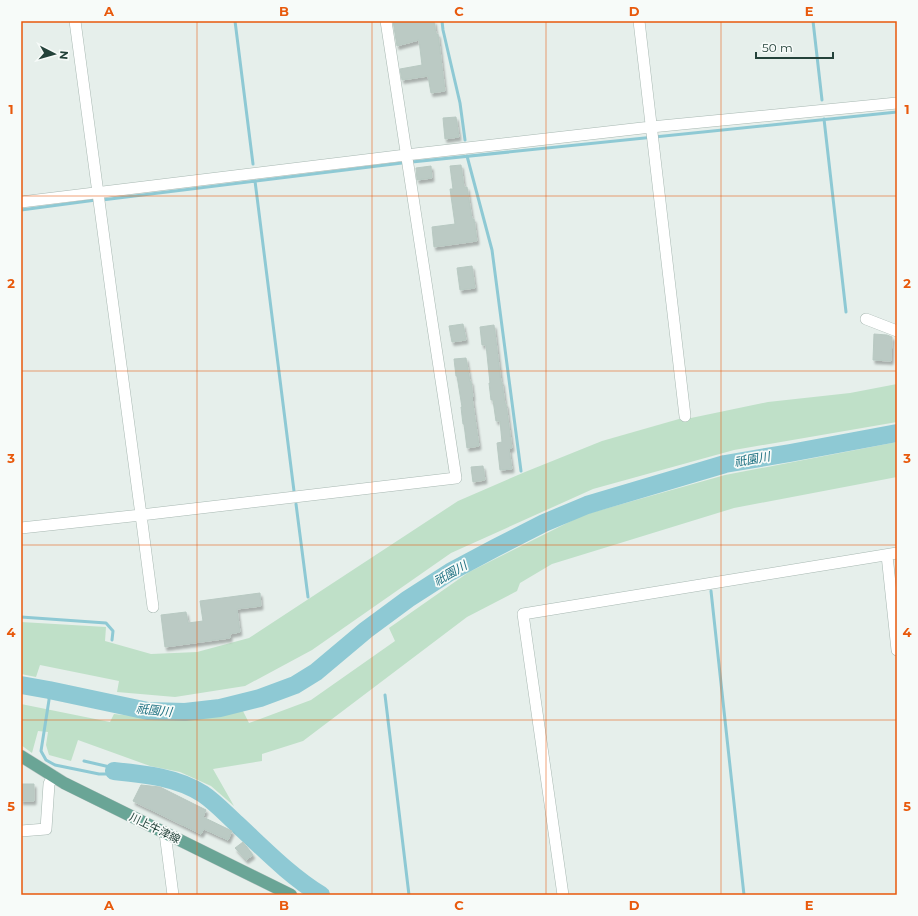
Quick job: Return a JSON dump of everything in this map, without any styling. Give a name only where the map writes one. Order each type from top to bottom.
[{"type":"main road","name":"川上牛津線","points":[[21,756],[64,784],[291,895]]},
{"type":"street","points":[[75,21],[153,607]]},
{"type":"street","points":[[21,528],[456,478],[386,21]]},
{"type":"street","points":[[639,21],[686,416]]},
{"type":"street","points":[[21,202],[651,127],[897,103]]},
{"type":"street","points":[[866,319],[897,331]]},
{"type":"street","points":[[562,895],[524,614],[892,554],[897,650]]},
{"type":"street","points":[[21,831],[46,829],[49,784],[53,776]]},
{"type":"street","points":[[165,833],[173,895]]},
{"type":"green space","points":[[897,384],[897,422],[734,450],[593,489],[451,553],[312,650],[245,686],[175,697],[117,692],[119,681],[40,665],[36,677],[21,674],[21,622],[106,627],[105,641],[151,654],[197,652],[249,638],[458,501],[602,441],[679,419],[691,418],[768,402],[850,393]]},
{"type":"green space","points":[[897,442],[897,477],[734,508],[552,564],[520,583],[517,591],[467,617],[303,741],[262,754],[262,761],[213,769],[234,806],[211,786],[180,772],[150,766],[78,740],[71,761],[49,755],[46,745],[48,732],[38,731],[32,753],[21,745],[21,704],[110,722],[114,714],[170,720],[243,711],[249,723],[311,700],[395,641],[389,628],[469,572],[583,515],[725,475]]},
{"type":"building","points":[[393,21],[434,21],[436,34],[438,34],[445,91],[431,93],[428,76],[402,80],[400,69],[422,65],[419,40],[397,46]]},
{"type":"building","points":[[456,117],[459,137],[445,139],[443,118]]},
{"type":"building","points":[[461,165],[464,187],[467,187],[472,219],[474,219],[477,241],[434,247],[432,227],[455,224],[450,189],[453,189],[450,166]]},
{"type":"building","points":[[431,166],[432,178],[417,180],[416,168]]},
{"type":"building","points":[[472,266],[475,288],[460,290],[457,268]]},
{"type":"building","points":[[463,324],[466,340],[452,342],[449,326]]},
{"type":"building","points":[[494,325],[501,382],[506,404],[512,448],[509,449],[512,469],[500,470],[497,443],[502,442],[500,421],[496,421],[493,400],[491,400],[486,345],[482,345],[480,327]]},
{"type":"building","points":[[874,334],[892,337],[891,361],[873,360]]},
{"type":"building","points":[[466,358],[470,382],[471,381],[479,446],[467,448],[454,359]]},
{"type":"building","points":[[483,466],[485,480],[473,482],[471,467]]},
{"type":"building","points":[[260,593],[261,606],[237,609],[240,632],[230,634],[230,638],[165,647],[161,615],[186,612],[188,623],[203,621],[200,601]]},
{"type":"building","points":[[21,784],[34,784],[34,801],[21,801]]},
{"type":"building","points":[[141,785],[160,787],[206,810],[203,817],[232,831],[228,840],[204,829],[201,834],[133,801]]},
{"type":"building","points":[[243,842],[253,855],[246,860],[235,848]]},
{"type":"waterway","points":[[235,21],[253,164]]},
{"type":"waterway","points":[[442,21],[460,103],[465,140]]},
{"type":"waterway","points":[[813,21],[822,100]]},
{"type":"waterway","points":[[102,200],[402,163],[897,112]]},
{"type":"waterway","points":[[824,119],[846,312]]},
{"type":"waterway","points":[[467,156],[492,250],[521,471]]},
{"type":"waterway","points":[[255,181],[294,491]]},
{"type":"waterway","points":[[21,210],[96,200]]},
{"type":"waterway","name":"祇園川","points":[[21,685],[148,711],[185,712],[220,708],[260,698],[295,685],[316,672],[366,630],[408,599],[450,572],[544,523],[587,505],[725,464],[897,433]]},
{"type":"waterway","points":[[296,504],[308,597]]},
{"type":"waterway","points":[[711,591],[744,895]]},
{"type":"waterway","points":[[21,617],[106,623],[113,631],[112,640]]},
{"type":"waterway","points":[[49,690],[49,700],[41,751],[46,760],[55,765],[99,774],[109,774],[114,771],[110,767],[84,761]]},
{"type":"waterway","points":[[385,695],[409,895]]},
{"type":"waterway","points":[[114,771],[160,777],[193,788],[216,804],[288,871],[321,895]]}]
